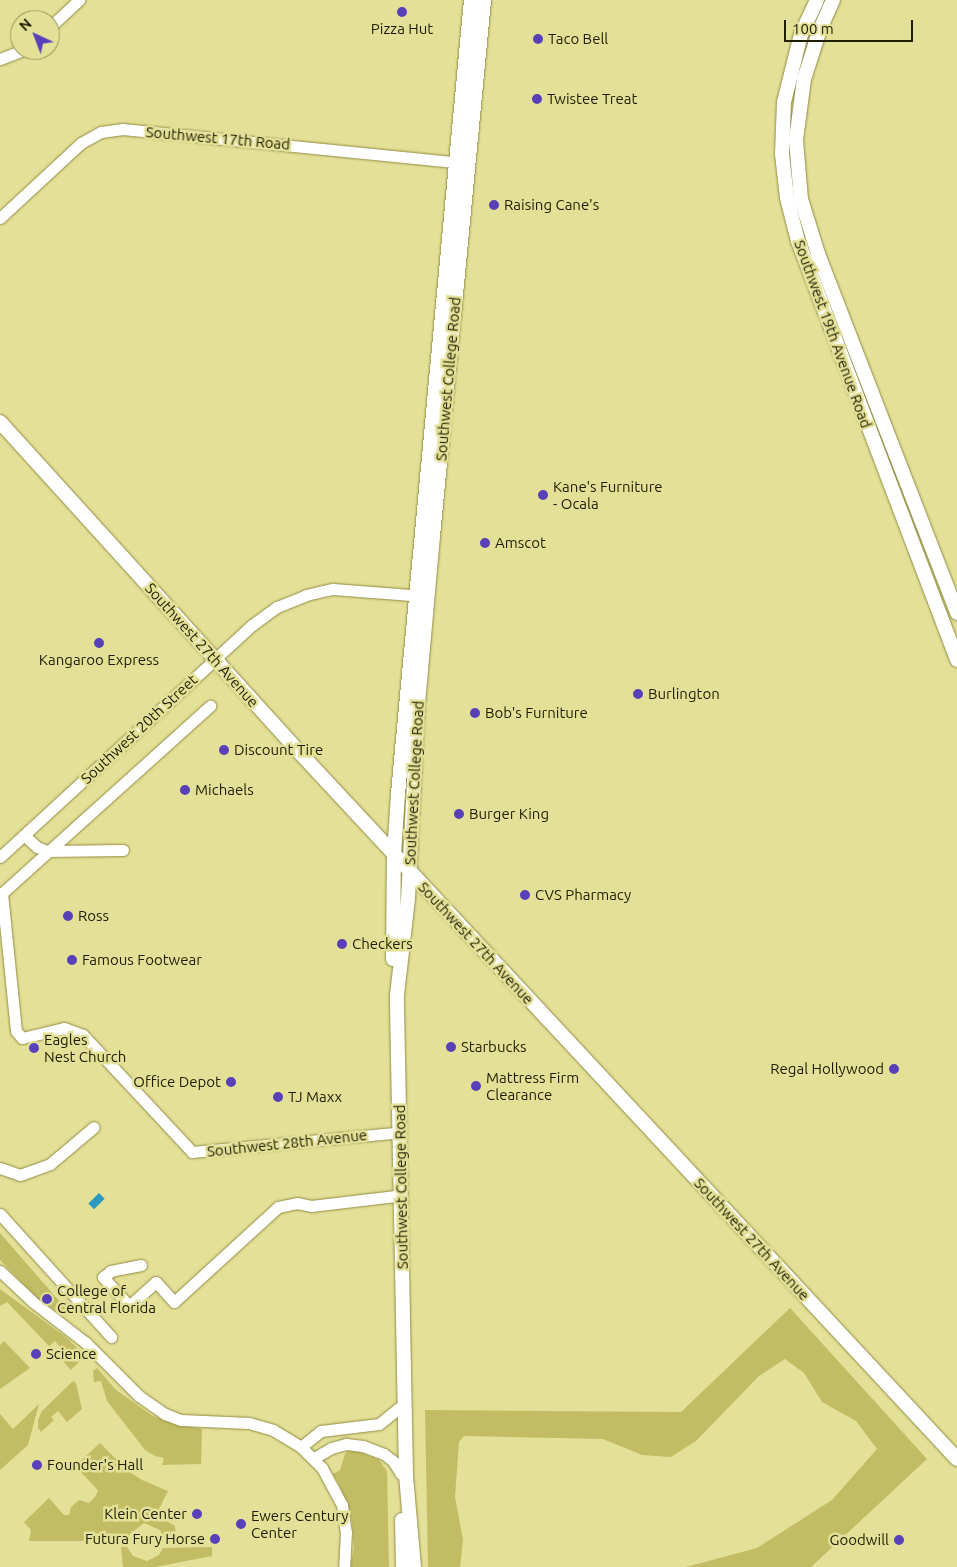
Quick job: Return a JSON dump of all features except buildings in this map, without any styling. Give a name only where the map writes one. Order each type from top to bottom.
[{"type":"main road","name":"Southwest College Road","points":[[402,1567],[392,1033],[394,854],[422,596],[462,163],[471,0]]},
{"type":"main road","name":"Southwest College Road","points":[[462,163],[484,0]]},
{"type":"main road","name":"Southwest 19th Avenue Road","points":[[817,0],[801,34],[784,102],[782,154],[786,198],[798,241],[957,660]]},
{"type":"main road","name":"Southwest 19th Avenue Road","points":[[833,0],[812,49],[802,87],[796,140],[801,199],[818,254],[957,613]]},
{"type":"main road","name":"Southwest 27th Avenue","points":[[0,422],[394,854],[957,1459]]},
{"type":"main road","name":"Southwest College Road","points":[[414,1567],[406,1475],[397,994],[408,899],[422,596]]},
{"type":"street","points":[[60,18],[79,0]]},
{"type":"street","name":"Southwest 17th Road","points":[[0,218],[81,143],[101,132],[123,129],[462,163]]},
{"type":"street","name":"Southwest 20th Street","points":[[0,857],[215,658],[252,625],[277,607],[306,595],[333,589],[422,596]]},
{"type":"street","points":[[1,894],[210,706]]},
{"type":"street","points":[[24,835],[37,847],[47,851],[123,850]]},
{"type":"street","name":"Southwest 28th Avenue","points":[[1,894],[16,1031],[22,1038],[64,1028],[83,1035],[192,1152],[394,1133]]},
{"type":"street","points":[[0,1168],[20,1175],[50,1164],[94,1127]]},
{"type":"street","points":[[142,1265],[111,1271],[103,1278],[129,1306],[156,1282],[174,1302],[278,1207],[297,1203],[312,1206],[395,1196]]},
{"type":"street","points":[[0,1214],[111,1337]]},
{"type":"street","points":[[0,1270],[33,1302],[85,1342],[139,1396],[165,1414],[181,1420],[250,1423],[273,1430],[314,1458],[330,1479],[342,1505],[346,1532],[344,1567]]},
{"type":"street","points":[[300,1447],[321,1431],[379,1424],[399,1408]]},
{"type":"street","points":[[314,1458],[331,1448],[346,1444],[363,1446],[384,1454],[393,1461],[401,1474]]},
{"type":"shaded area","points":[[0,1233],[67,1310],[63,1315],[38,1299],[0,1260]]},
{"type":"shaded area","points":[[0,1289],[67,1338],[85,1356],[71,1370],[62,1360],[67,1355],[55,1341],[49,1346],[7,1302],[0,1306]]},
{"type":"shaded area","points":[[790,1308],[927,1459],[811,1567],[686,1567],[757,1548],[832,1500],[877,1449],[856,1421],[822,1402],[804,1373],[785,1359],[759,1376],[696,1441],[671,1457],[642,1455],[603,1439],[464,1436],[459,1442],[455,1497],[463,1540],[460,1567],[428,1567],[425,1410],[681,1412]]},
{"type":"shaded area","points":[[4,1341],[30,1368],[0,1389],[0,1345]]},
{"type":"shaded area","points":[[97,1368],[116,1390],[153,1416],[176,1425],[202,1429],[201,1464],[162,1465],[164,1458],[155,1456],[145,1450],[107,1401],[101,1381],[94,1382],[93,1371]]},
{"type":"shaded area","points":[[73,1381],[76,1383],[82,1409],[67,1422],[58,1411],[51,1417],[54,1420],[41,1432],[38,1428],[38,1420],[42,1411]]},
{"type":"shaded area","points":[[39,1404],[28,1445],[0,1470],[0,1414],[13,1429]]},
{"type":"shaded area","points":[[100,1443],[128,1471],[142,1480],[168,1491],[156,1515],[175,1526],[176,1537],[165,1539],[160,1530],[144,1523],[130,1534],[127,1541],[29,1541],[31,1530],[24,1522],[49,1498],[64,1515],[69,1515],[71,1507],[79,1500],[89,1503],[95,1497],[98,1491],[75,1466]]},
{"type":"shaded area","points":[[348,1451],[359,1452],[379,1460],[387,1471],[389,1567],[350,1567],[354,1548],[352,1521],[339,1484],[333,1474],[340,1470],[345,1454]]},
{"type":"shaded area","points":[[121,1547],[127,1547],[133,1556],[147,1561],[159,1555],[163,1548],[212,1547],[212,1556],[155,1567],[123,1567]]},
{"type":"water","points":[[99,1193],[105,1199],[94,1209],[88,1204]]},
{"type":"place","name":"Pizza Hut","points":[[402,12]]},
{"type":"place","name":"Taco Bell","points":[[538,39]]},
{"type":"place","name":"Twistee Treat","points":[[537,99]]},
{"type":"place","name":"Raising Cane's","points":[[494,205]]},
{"type":"place","name":"Kane's Furniture - Ocala","points":[[543,495]]},
{"type":"place","name":"Amscot","points":[[485,543]]},
{"type":"place","name":"Kangaroo Express","points":[[99,643]]},
{"type":"place","name":"Burlington","points":[[638,694]]},
{"type":"place","name":"Bob's Furniture","points":[[475,713]]},
{"type":"place","name":"Discount Tire","points":[[224,750]]},
{"type":"place","name":"Michaels","points":[[185,790]]},
{"type":"place","name":"Burger King","points":[[459,814]]},
{"type":"place","name":"CVS Pharmacy","points":[[525,895]]},
{"type":"place","name":"Ross","points":[[68,916]]},
{"type":"place","name":"Checkers","points":[[342,944]]},
{"type":"place","name":"Famous Footwear","points":[[72,960]]},
{"type":"place","name":"Starbucks","points":[[451,1047]]},
{"type":"place","name":"Eagles Nest Church","points":[[34,1048]]},
{"type":"place","name":"Regal Hollywood","points":[[894,1069]]},
{"type":"place","name":"Office Depot","points":[[231,1082]]},
{"type":"place","name":"Mattress Firm Clearance","points":[[476,1086]]},
{"type":"place","name":"TJ Maxx","points":[[278,1097]]},
{"type":"place","name":"College of Central Florida","points":[[47,1299]]},
{"type":"place","name":"Science","points":[[36,1354]]},
{"type":"place","name":"Founder's Hall","points":[[37,1465]]},
{"type":"place","name":"Klein Center","points":[[197,1514]]},
{"type":"place","name":"Ewers Century Center","points":[[241,1524]]},
{"type":"place","name":"Futura Fury Horse","points":[[215,1539]]},
{"type":"place","name":"Goodwill","points":[[899,1540]]}]
